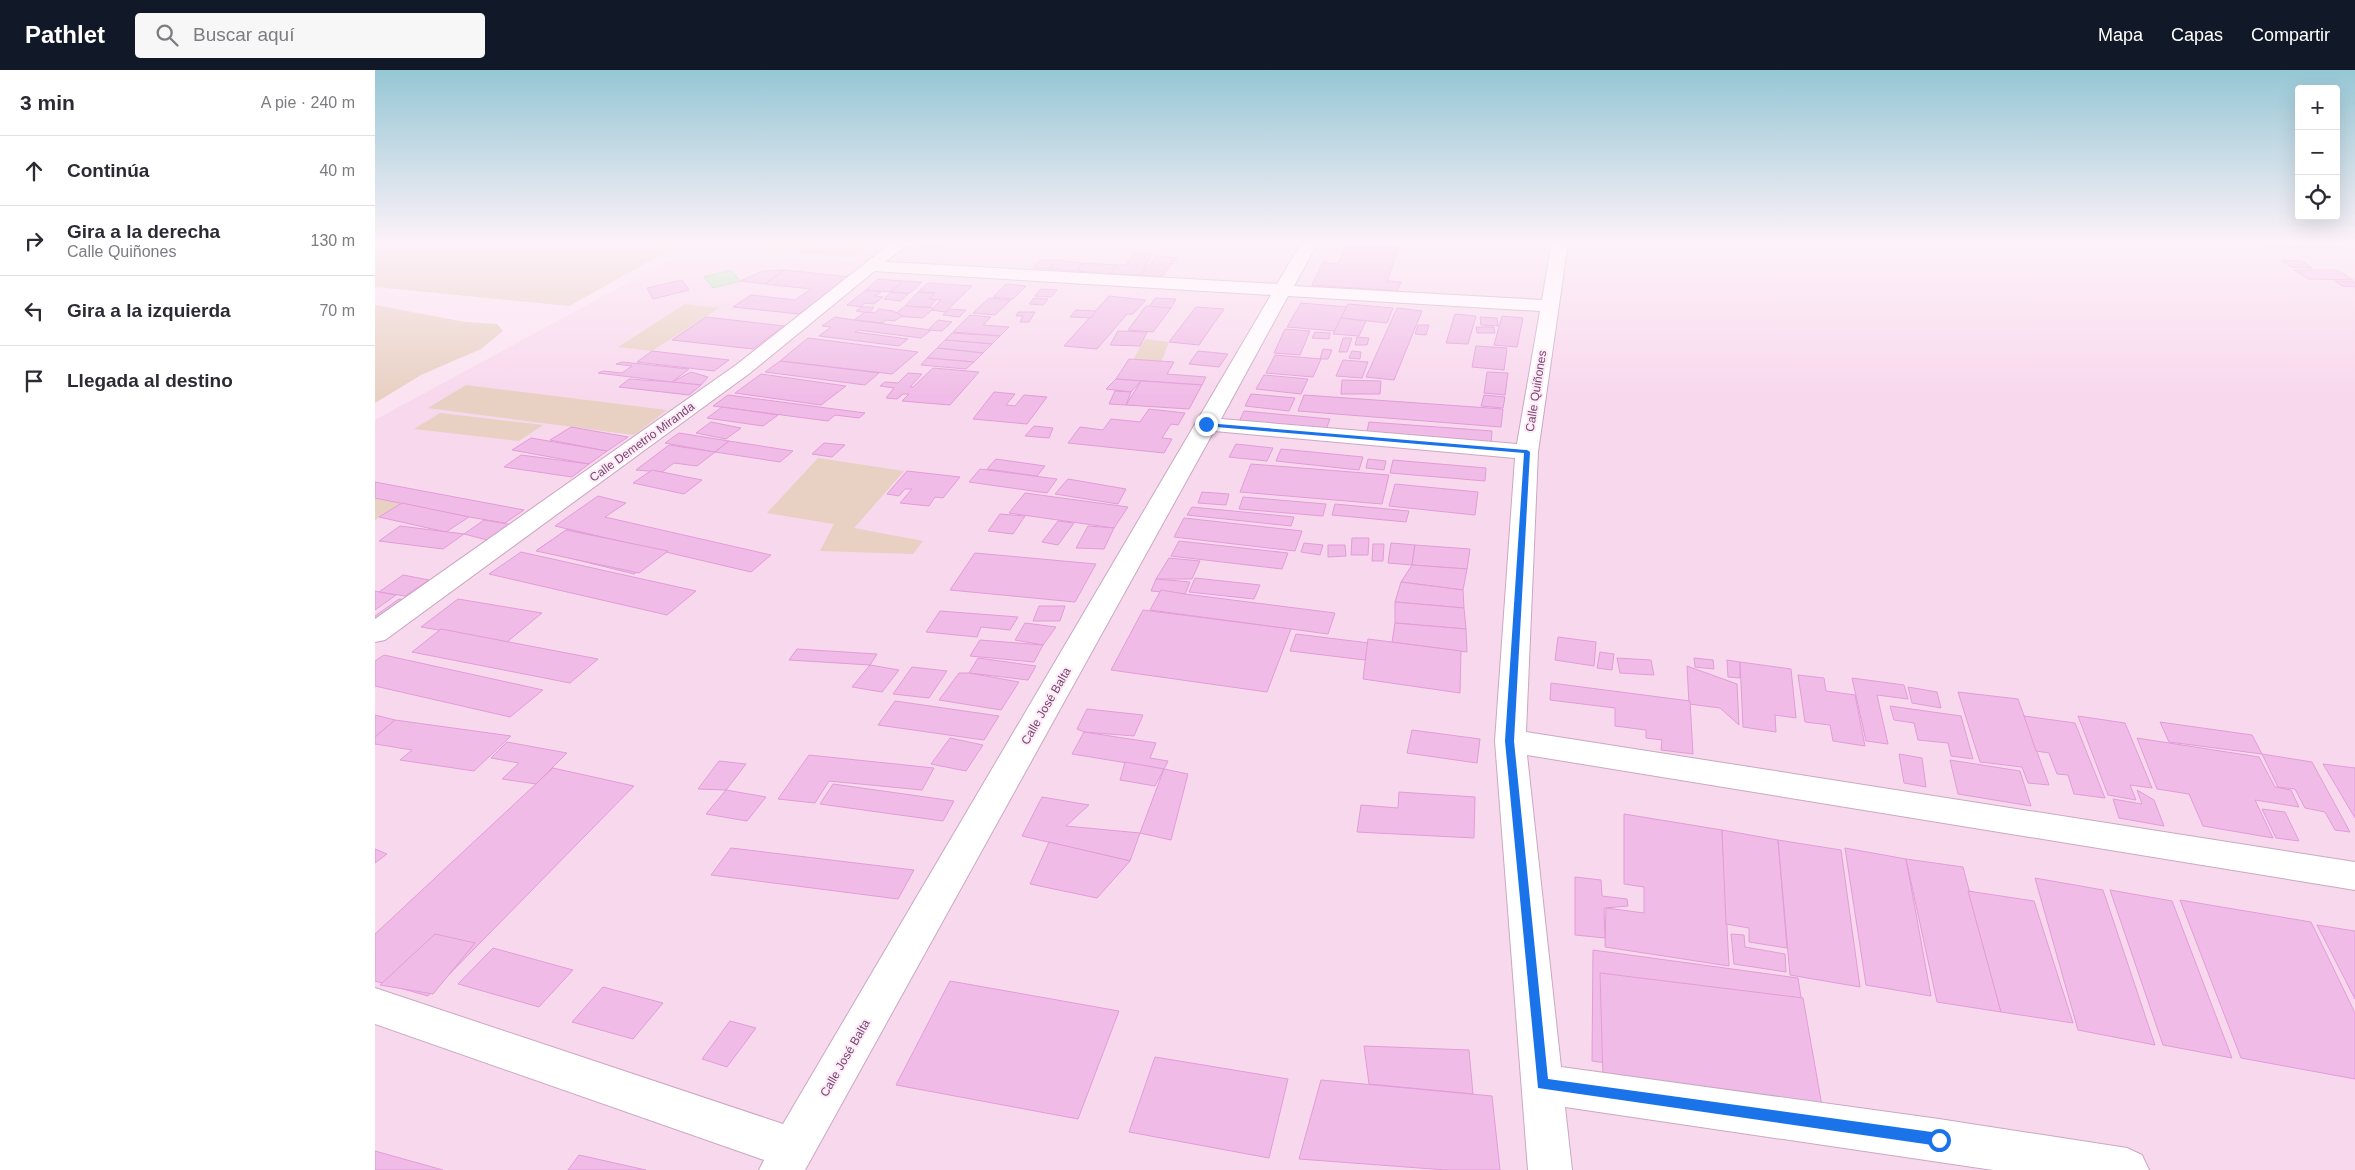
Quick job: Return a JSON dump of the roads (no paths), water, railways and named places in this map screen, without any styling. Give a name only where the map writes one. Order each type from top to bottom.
[{"type":"street","name":"Calle Demetrio Miranda","points":[[375,633],[743,369],[838,293]]},
{"type":"street","name":"Calle José Balta","points":[[787,1160],[1281,293]]},
{"type":"street","points":[[1324,293],[1549,306]]},
{"type":"street","name":"Calle Quiñones","points":[[1550,1170],[1510,741],[1527,452],[1551,293]]},
{"type":"street","points":[[1206,424],[1527,452]]},
{"type":"street","points":[[1510,741],[2355,876]]},
{"type":"street","points":[[375,1006],[787,1160]]},
{"type":"street","points":[[1542,1084],[1939,1140],[2127,1170]]}]
